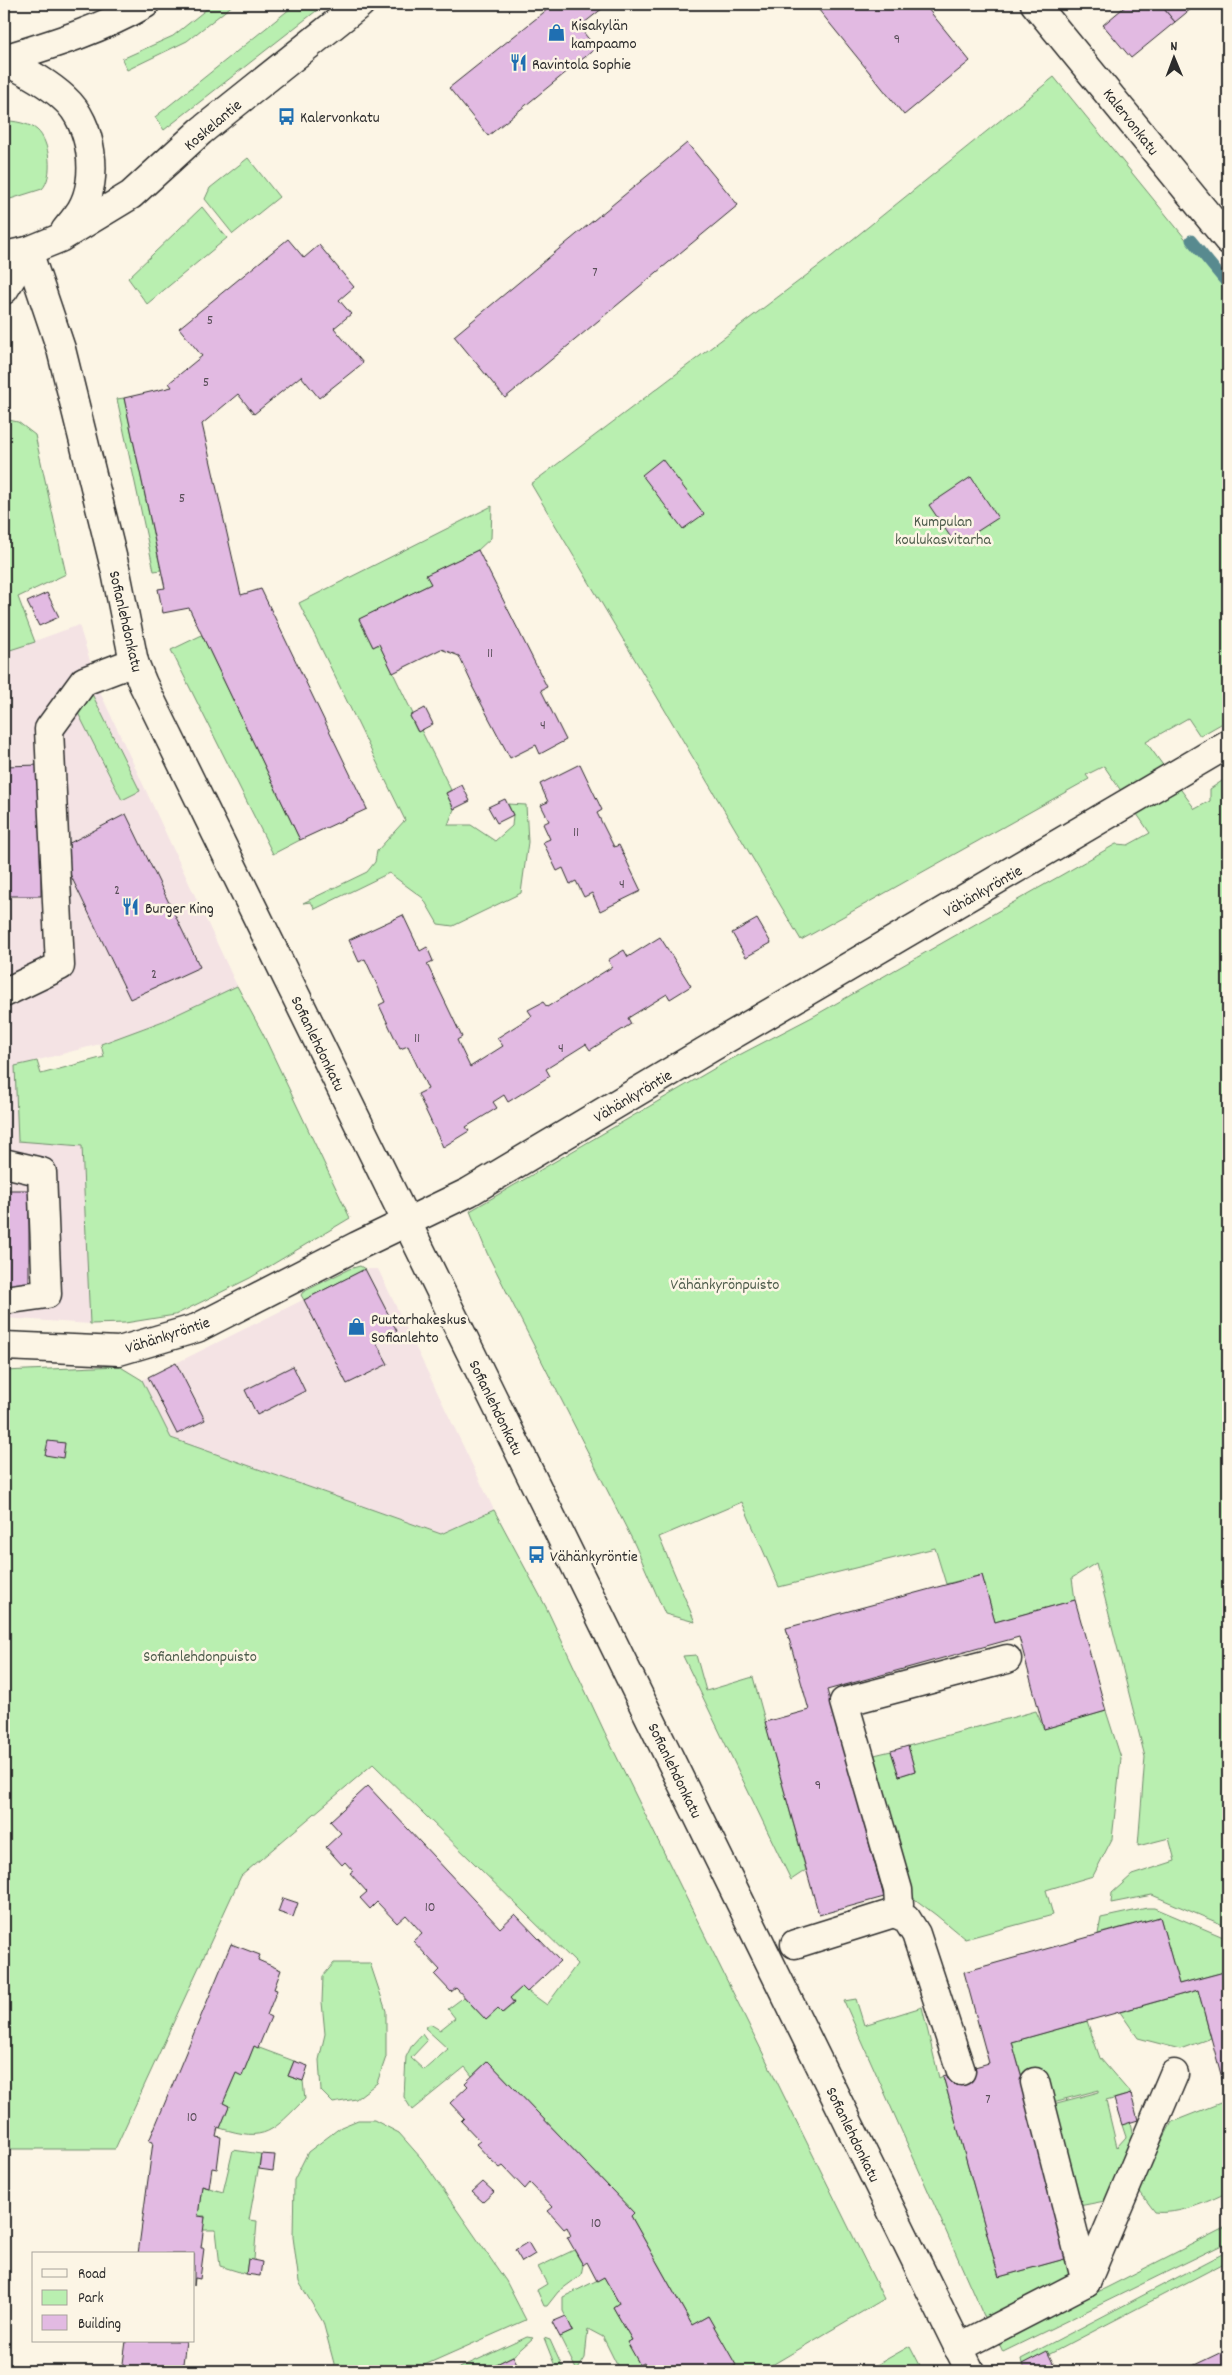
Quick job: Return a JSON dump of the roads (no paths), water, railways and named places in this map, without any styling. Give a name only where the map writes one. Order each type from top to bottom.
[{"type":"street","points":[[4,60],[84,34],[121,18],[145,4]]},
{"type":"street","name":"Koskelantie","points":[[16,254],[60,238],[131,195],[201,131],[360,4]]},
{"type":"street","name":"Kalervonkatu","points":[[1036,4],[1225,230]]},
{"type":"street","points":[[4,60],[45,83],[67,100],[84,130],[90,156],[91,181],[82,208],[60,238]]},
{"type":"street","points":[[4,290],[16,254]]},
{"type":"street","name":"Sofianlehdonkatu","points":[[16,254],[61,349],[116,572],[134,662],[143,684],[964,2360]]},
{"type":"street","points":[[4,993],[60,966],[49,729],[84,681],[134,662]]},
{"type":"street","name":"Vähänkyröntie","points":[[4,1346],[119,1351],[197,1328],[469,1192],[728,1037],[1228,744]]},
{"type":"street","points":[[4,1163],[42,1172],[47,1294],[4,1300]]},
{"type":"street","points":[[795,1944],[894,1913],[900,1904],[898,1890],[844,1702],[1007,1660]]},
{"type":"street","points":[[894,1913],[906,1918],[916,1934],[961,2071]]},
{"type":"street","points":[[964,2360],[1086,2282],[1174,2074]]},
{"type":"street","points":[[1035,2082],[1086,2282]]},
{"type":"waterway","points":[[1191,240],[1228,285]]},
{"type":"place","name":"Kisakylän kampaamo","points":[[557,33]]},
{"type":"place","name":"Ravintola Sophie","points":[[518,63]]},
{"type":"place","name":"Kalervonkatu","points":[[286,116]]},
{"type":"place","name":"Burger King","points":[[131,907]]},
{"type":"place","name":"Puutarhakeskus Sofianlehto","points":[[357,1327]]},
{"type":"place","name":"Vähänkyröntie","points":[[536,1555]]},
{"type":"park label","name":"Kumpulan koulukasvitarha","points":[[943,529]]},
{"type":"park label","name":"Vähänkyrönpuisto","points":[[725,1283]]},
{"type":"park label","name":"Sofianlehdonpuisto","points":[[200,1655]]}]
